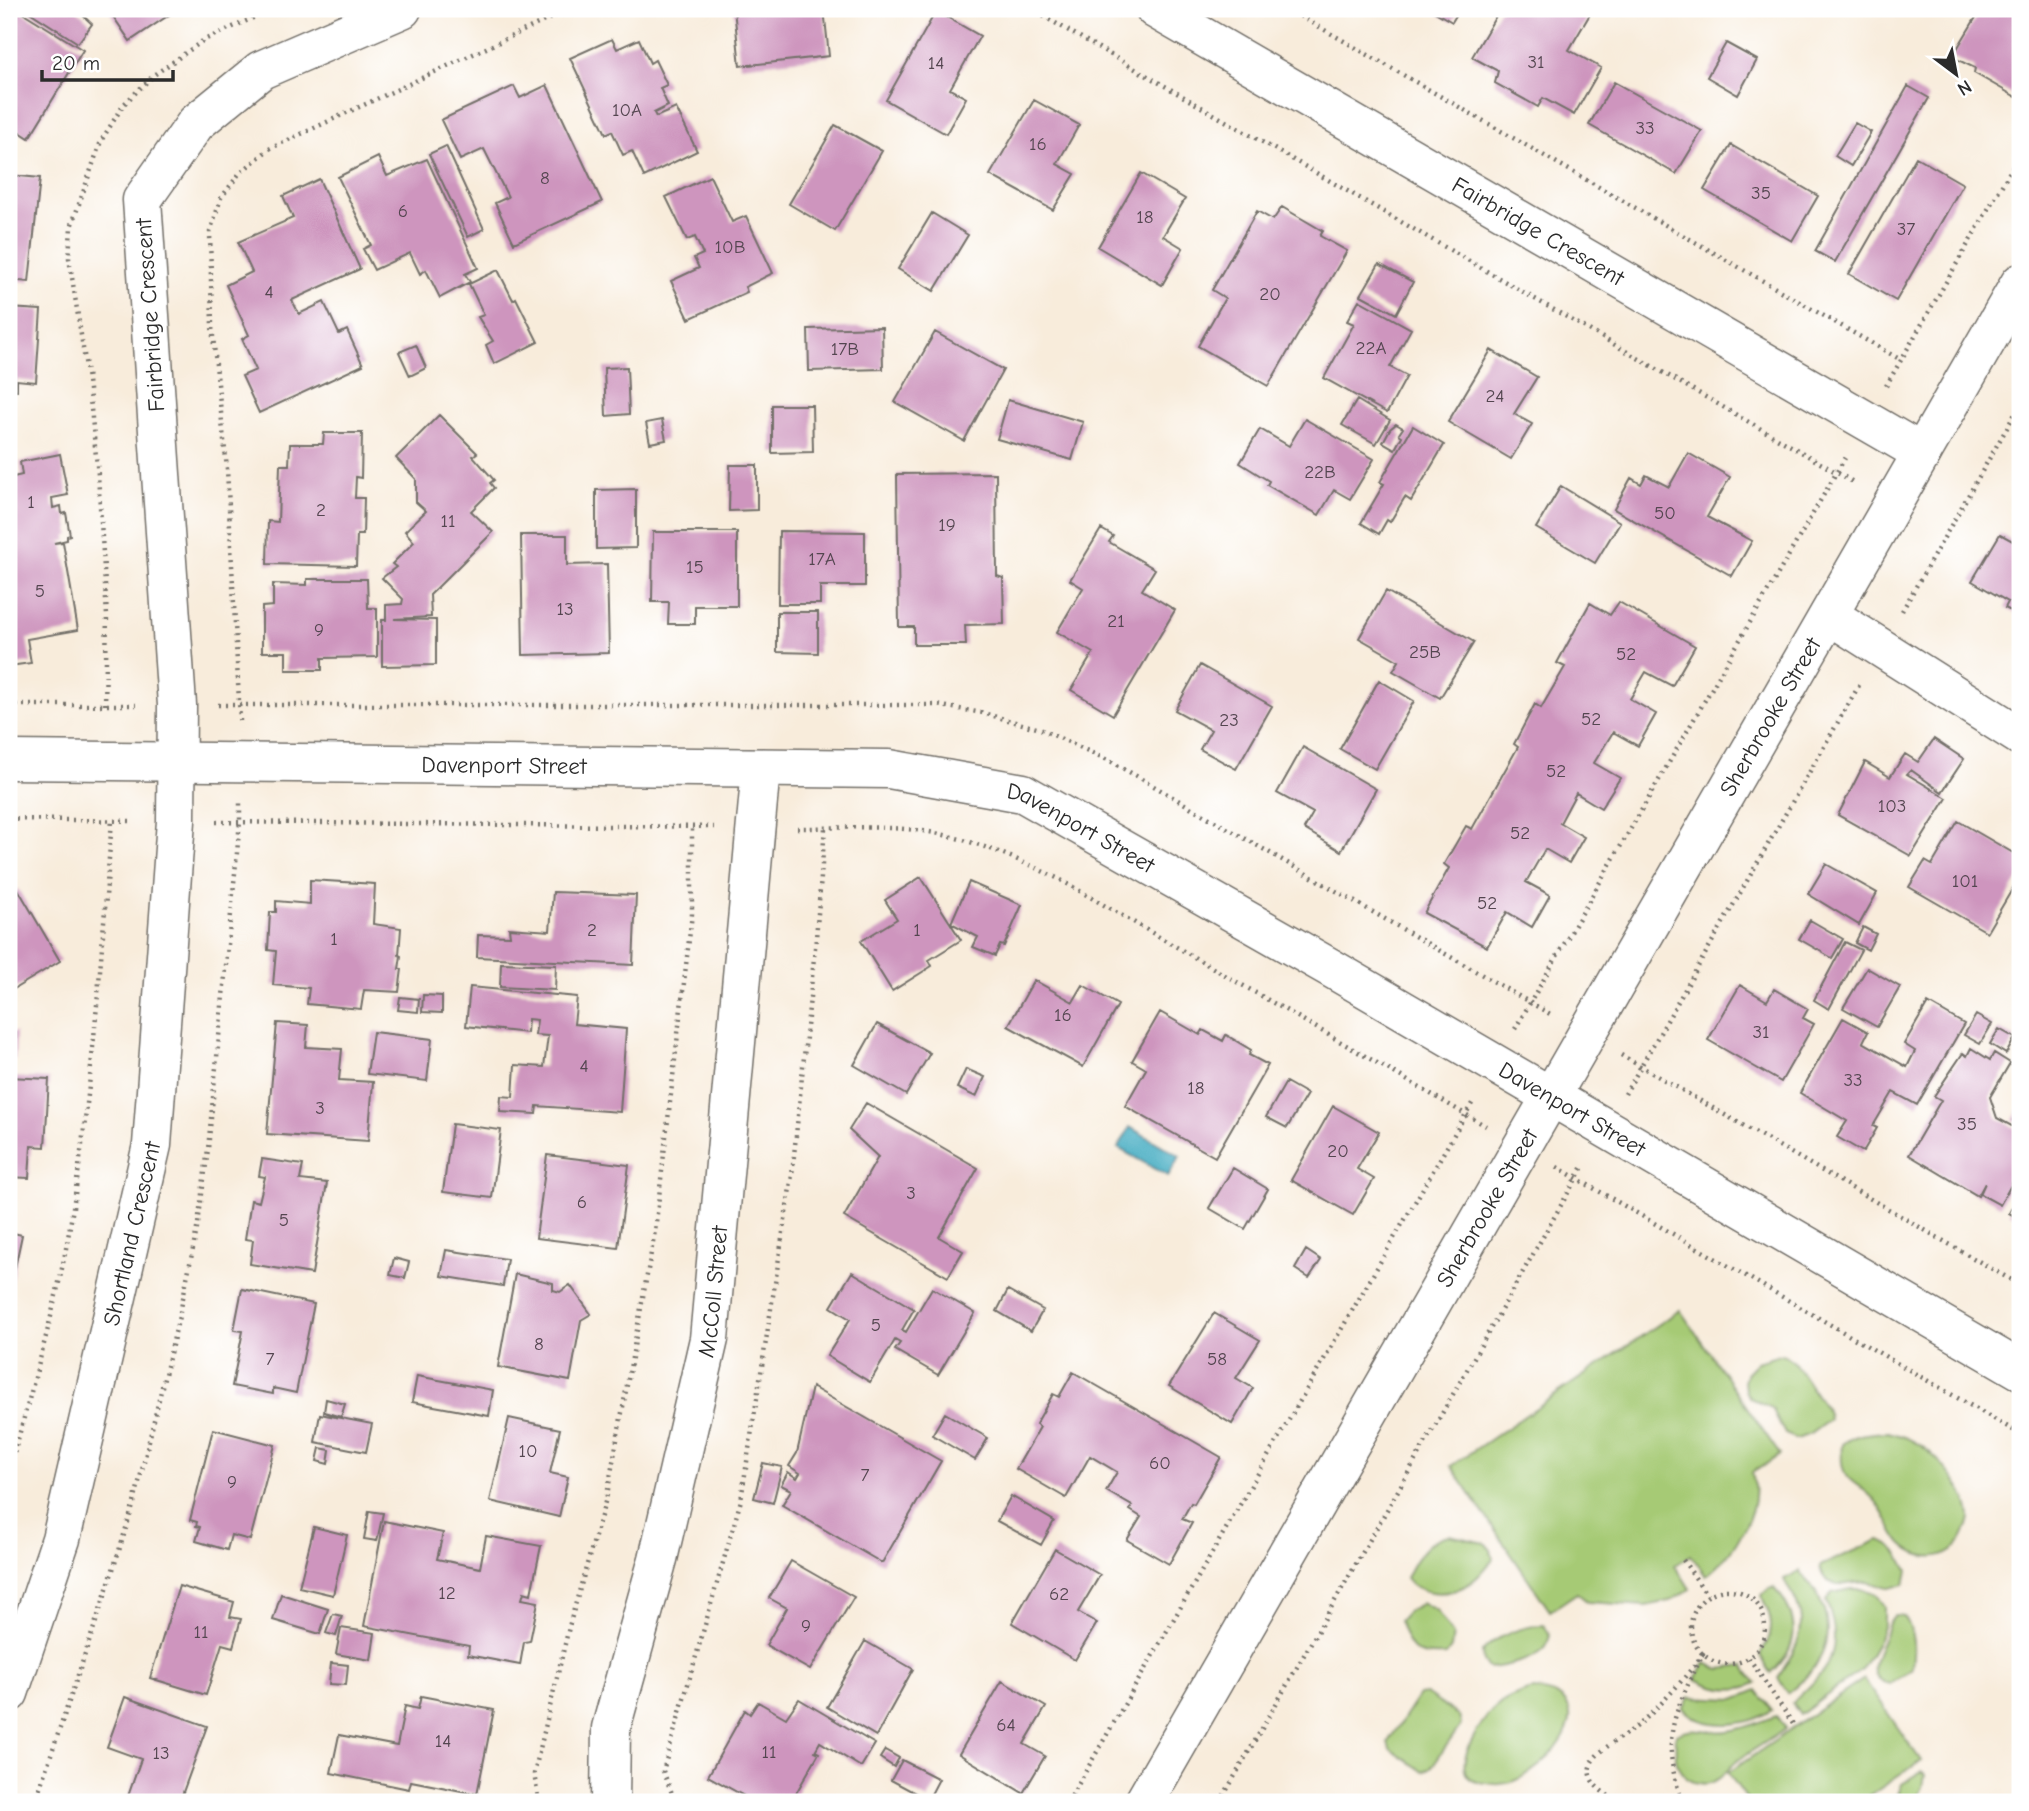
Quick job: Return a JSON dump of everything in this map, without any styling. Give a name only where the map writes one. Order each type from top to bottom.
[{"type":"street","name":"Fairbridge Crescent","points":[[176,761],[177,705],[142,200],[196,123],[261,70],[402,9]]},
{"type":"street","name":"Fairbridge Crescent","points":[[1155,9],[1922,453]]},
{"type":"street","name":"Sherbrooke Street","points":[[1144,1802],[2020,283]]},
{"type":"street","name":"Sherbrooke Street","points":[[1829,615],[2020,736]]},
{"type":"street","name":"Davenport Street","points":[[9,760],[889,769],[1023,793],[1329,967],[2020,1370]]},
{"type":"street","name":"Shortland Crescent","points":[[9,1693],[61,1539],[152,1145],[176,821],[176,761]]},
{"type":"street","name":"McColl Street","points":[[610,1802],[611,1728],[658,1559],[709,1339],[761,768]]},
{"type":"path","points":[[570,9],[270,149],[239,174],[221,198],[210,232],[212,327],[227,469],[240,705],[936,705],[983,713],[1040,729],[1112,762],[1530,1002],[2020,154]]},
{"type":"path","points":[[1031,9],[1893,504]]},
{"type":"path","points":[[1288,9],[1901,360]]},
{"type":"path","points":[[2020,405],[1641,1066],[2020,1285]]},
{"type":"path","points":[[9,705],[105,705]]},
{"type":"path","points":[[9,819],[112,820],[90,1080],[69,1231],[53,1307],[9,1474]]},
{"type":"path","points":[[35,1802],[106,1595],[134,1503],[181,1308],[198,1224],[208,1149],[240,822],[906,829],[948,836],[1005,853],[1071,886],[1465,1114],[1068,1802]]},
{"type":"path","points":[[539,1802],[534,1774],[570,1623],[607,1495],[655,1231],[692,914],[692,827]]},
{"type":"path","points":[[681,1802],[673,1796],[663,1771],[741,1500],[792,1175],[825,828]]},
{"type":"path","points":[[1220,1802],[1576,1178],[2020,1434]]},
{"type":"path","points":[[1683,1560],[1707,1595]]},
{"type":"path","points":[[1723,1590],[1740,1591],[1754,1600],[1763,1614],[1765,1630],[1760,1646],[1749,1658],[1737,1664],[1725,1664],[1713,1662],[1703,1654],[1695,1644],[1691,1631],[1691,1617],[1697,1605],[1707,1595],[1723,1590]]},
{"type":"path","points":[[1621,1802],[1610,1798],[1596,1786],[1590,1770],[1591,1764],[1640,1724],[1681,1683],[1703,1654]]},
{"type":"path","points":[[1683,1802],[1672,1766],[1670,1735],[1686,1689],[1703,1654]]},
{"type":"path","points":[[1749,1658],[1795,1727]]},
{"type":"green space","points":[[1680,1310],[1780,1455],[1752,1473],[1754,1487],[1750,1516],[1727,1556],[1706,1576],[1691,1555],[1675,1565],[1690,1589],[1670,1601],[1646,1606],[1588,1602],[1577,1593],[1550,1611],[1451,1466]]},
{"type":"green space","points":[[1783,1354],[1794,1362],[1828,1413],[1829,1420],[1810,1434],[1797,1439],[1785,1434],[1772,1408],[1750,1398],[1745,1391],[1747,1372],[1757,1362]]},
{"type":"green space","points":[[1888,1432],[1922,1446],[1949,1473],[1963,1495],[1968,1506],[1969,1523],[1962,1540],[1947,1553],[1929,1556],[1910,1551],[1898,1539],[1877,1503],[1846,1475],[1842,1444],[1870,1433]]},
{"type":"green space","points":[[1449,1535],[1485,1543],[1491,1550],[1493,1559],[1476,1579],[1456,1590],[1432,1592],[1411,1584],[1406,1578],[1418,1557],[1435,1540]]},
{"type":"green space","points":[[1879,1540],[1893,1548],[1903,1561],[1908,1571],[1905,1584],[1888,1588],[1866,1582],[1838,1584],[1826,1580],[1820,1566]]},
{"type":"green space","points":[[1800,1571],[1822,1604],[1827,1635],[1815,1665],[1788,1693],[1778,1678],[1797,1643],[1801,1624],[1797,1604],[1784,1579]]},
{"type":"green space","points":[[1774,1587],[1789,1609],[1794,1631],[1788,1652],[1771,1673],[1760,1655],[1771,1629],[1770,1617],[1762,1595]]},
{"type":"green space","points":[[1862,1589],[1876,1595],[1884,1606],[1884,1624],[1878,1641],[1862,1669],[1800,1715],[1792,1703],[1824,1669],[1834,1647],[1832,1618],[1826,1601],[1832,1593]]},
{"type":"green space","points":[[1423,1603],[1436,1610],[1453,1635],[1451,1648],[1446,1655],[1418,1653],[1406,1639],[1399,1621],[1408,1611]]},
{"type":"green space","points":[[1895,1615],[1904,1616],[1908,1622],[1913,1641],[1913,1662],[1912,1668],[1890,1684],[1876,1676],[1874,1663],[1888,1624]]},
{"type":"green space","points":[[1544,1625],[1550,1636],[1542,1652],[1519,1662],[1488,1668],[1483,1661],[1482,1652],[1494,1641],[1528,1627]]},
{"type":"green space","points":[[1705,1663],[1720,1669],[1744,1666],[1756,1683],[1733,1689],[1703,1682],[1696,1679]]},
{"type":"green space","points":[[1864,1679],[1921,1761],[1860,1802],[1749,1802],[1728,1773]]},
{"type":"green space","points":[[1533,1690],[1557,1696],[1569,1708],[1569,1723],[1562,1741],[1548,1758],[1531,1772],[1512,1781],[1495,1784],[1474,1781],[1467,1775],[1464,1766],[1470,1744],[1483,1722],[1504,1702]]},
{"type":"green space","points":[[1757,1690],[1772,1710],[1752,1720],[1714,1723],[1702,1720],[1683,1708],[1690,1697],[1735,1699]]},
{"type":"green space","points":[[1426,1694],[1459,1716],[1461,1725],[1430,1769],[1424,1772],[1390,1749],[1388,1742],[1419,1695]]},
{"type":"green space","points":[[1776,1716],[1786,1728],[1736,1762],[1714,1781],[1706,1784],[1694,1782],[1682,1774],[1677,1762],[1676,1734],[1695,1729],[1720,1732],[1733,1730]]},
{"type":"green space","points":[[1921,1772],[1925,1775],[1923,1787],[1915,1802],[1895,1802],[1902,1784]]},
{"type":"water","points":[[1130,1127],[1180,1156],[1168,1176],[1118,1148]]},
{"type":"building","points":[[9,9],[17,9],[83,50],[29,138],[9,125]]},
{"type":"building","points":[[25,9],[76,9],[92,24],[78,43]]},
{"type":"building","points":[[108,9],[178,9],[130,41]]},
{"type":"building","points":[[734,9],[824,9],[829,56],[740,66]]},
{"type":"building","points":[[1430,9],[1460,9],[1452,22]]},
{"type":"building","points":[[1500,9],[1593,9],[1569,50],[1601,68],[1574,115],[1543,98],[1538,107],[1495,83],[1498,71],[1472,57]]},
{"type":"building","points":[[1981,9],[2020,9],[2020,44],[2016,52],[2020,54],[2020,90],[2016,97],[1974,73],[1975,68],[1952,57]]},
{"type":"building","points":[[936,11],[980,36],[950,89],[966,98],[946,134],[886,100]]},
{"type":"building","points":[[612,39],[617,49],[639,39],[650,63],[655,60],[667,85],[660,88],[668,106],[654,113],[656,117],[676,108],[697,151],[644,177],[632,151],[623,155],[612,131],[606,134],[570,58]]},
{"type":"building","points":[[1726,43],[1757,60],[1738,95],[1707,77]]},
{"type":"building","points":[[1614,82],[1702,131],[1676,174],[1589,125]]},
{"type":"building","points":[[547,85],[602,202],[514,243],[495,203],[508,197],[484,149],[460,160],[441,120],[514,86],[520,98]]},
{"type":"building","points":[[1908,86],[1929,98],[1835,262],[1815,251]]},
{"type":"building","points":[[1034,100],[1079,125],[1057,164],[1075,174],[1053,210],[990,175]]},
{"type":"building","points":[[1855,123],[1871,132],[1851,166],[1835,156]]},
{"type":"building","points":[[835,125],[882,151],[835,231],[789,204]]},
{"type":"building","points":[[1731,145],[1818,196],[1792,241],[1704,190]]},
{"type":"building","points":[[446,146],[484,229],[468,237],[429,154]]},
{"type":"building","points":[[378,157],[387,176],[427,159],[478,268],[465,274],[470,282],[440,298],[426,270],[420,274],[410,253],[374,270],[363,249],[371,245],[338,177]]},
{"type":"building","points":[[1916,157],[1963,184],[1896,301],[1849,274]]},
{"type":"building","points":[[1141,173],[1185,199],[1163,236],[1183,248],[1162,285],[1098,247]]},
{"type":"building","points":[[9,175],[40,178],[29,282],[9,280]]},
{"type":"building","points":[[710,176],[732,222],[746,216],[773,273],[745,287],[747,292],[689,319],[671,281],[699,268],[694,258],[703,254],[695,237],[687,240],[666,197]]},
{"type":"building","points":[[319,179],[360,269],[292,300],[299,314],[324,302],[339,334],[347,330],[363,365],[259,413],[242,376],[256,370],[242,339],[249,335],[226,285],[252,272],[238,242],[293,218],[283,196]]},
{"type":"building","points":[[1282,207],[1323,231],[1320,236],[1347,251],[1268,386],[1198,346],[1225,298],[1212,290],[1257,211],[1273,220]]},
{"type":"building","points":[[932,213],[968,235],[934,291],[898,269]]},
{"type":"building","points":[[1379,264],[1413,282],[1396,314],[1361,295]]},
{"type":"building","points":[[498,270],[513,300],[516,298],[538,342],[494,364],[486,345],[493,341],[478,317],[484,315],[469,284]]},
{"type":"building","points":[[1359,300],[1411,329],[1390,367],[1407,376],[1387,413],[1324,378],[1354,324],[1347,321]]},
{"type":"building","points":[[9,308],[41,310],[36,382],[17,380],[17,390],[9,389]]},
{"type":"building","points":[[882,327],[883,369],[809,371],[808,329]]},
{"type":"building","points":[[935,332],[1003,370],[964,441],[895,402]]},
{"type":"building","points":[[416,345],[426,368],[410,376],[399,352]]},
{"type":"building","points":[[1491,350],[1537,377],[1514,414],[1532,424],[1511,459],[1448,422]]},
{"type":"building","points":[[627,367],[629,414],[606,416],[604,368]]},
{"type":"building","points":[[1008,400],[1083,422],[1072,460],[997,439]]},
{"type":"building","points":[[1357,400],[1390,420],[1376,444],[1342,425]]},
{"type":"building","points":[[772,405],[812,405],[813,452],[772,453]]},
{"type":"building","points":[[439,415],[477,453],[473,456],[494,480],[490,483],[494,488],[471,511],[493,532],[430,595],[431,617],[394,619],[436,620],[436,665],[382,666],[382,620],[386,620],[386,605],[402,604],[403,599],[382,578],[396,567],[392,564],[414,542],[405,531],[426,511],[416,502],[416,479],[396,458]]},
{"type":"building","points":[[1305,419],[1374,459],[1350,499],[1334,490],[1319,515],[1267,485],[1269,481],[1240,463],[1260,429],[1289,446]]},
{"type":"building","points":[[662,420],[666,440],[650,443],[646,423]]},
{"type":"building","points":[[1396,424],[1403,428],[1395,449],[1383,442]]},
{"type":"building","points":[[1413,426],[1444,445],[1411,501],[1405,497],[1390,522],[1387,520],[1379,534],[1361,523],[1384,484],[1380,482]]},
{"type":"building","points":[[324,433],[362,433],[361,478],[356,477],[355,498],[364,498],[363,535],[357,535],[356,566],[267,564],[268,521],[278,522],[280,465],[289,465],[290,444],[323,444]]},
{"type":"building","points":[[1688,453],[1730,477],[1707,517],[1752,541],[1732,576],[1614,509],[1631,478],[1641,484],[1646,475],[1669,487]]},
{"type":"building","points":[[60,454],[68,495],[52,498],[53,508],[61,506],[62,514],[66,513],[70,535],[67,540],[54,543],[63,542],[78,630],[27,639],[31,663],[9,666],[9,478],[22,475],[20,462]]},
{"type":"building","points":[[730,465],[757,465],[757,510],[729,511]]},
{"type":"building","points":[[996,473],[997,576],[1003,578],[1004,624],[965,625],[966,645],[914,645],[914,627],[899,627],[897,474]]},
{"type":"building","points":[[1561,486],[1620,522],[1595,563],[1536,528]]},
{"type":"building","points":[[636,489],[636,548],[596,549],[596,490]]},
{"type":"building","points":[[1101,529],[1113,536],[1109,542],[1155,569],[1142,590],[1175,610],[1113,715],[1071,690],[1093,653],[1057,632],[1083,588],[1070,580]]},
{"type":"building","points":[[779,531],[865,532],[865,586],[820,586],[820,604],[778,604]]},
{"type":"building","points":[[653,532],[737,532],[737,606],[695,606],[695,624],[668,624],[669,602],[652,602]]},
{"type":"building","points":[[2000,534],[2020,545],[2020,616],[2005,608],[2008,602],[1972,581]]},
{"type":"building","points":[[521,535],[567,535],[567,565],[607,564],[609,653],[523,655]]},
{"type":"building","points":[[307,579],[367,579],[368,608],[377,608],[377,657],[322,658],[322,670],[286,670],[286,652],[262,652],[262,607],[273,606],[273,584],[307,585]]},
{"type":"building","points":[[1386,591],[1474,642],[1440,698],[1393,671],[1399,661],[1359,638]]},
{"type":"building","points":[[1619,602],[1695,646],[1672,686],[1646,672],[1630,699],[1656,714],[1638,746],[1613,732],[1594,763],[1620,778],[1601,808],[1576,793],[1560,823],[1584,837],[1569,863],[1545,849],[1526,882],[1550,895],[1532,927],[1507,912],[1487,947],[1424,913],[1449,868],[1444,864],[1466,826],[1472,829],[1518,747],[1514,744],[1535,704],[1541,708],[1565,667],[1557,663],[1590,603],[1610,615]]},
{"type":"building","points":[[777,612],[818,612],[818,653],[777,652]]},
{"type":"building","points":[[1200,665],[1272,706],[1236,769],[1200,749],[1211,730],[1175,710]]},
{"type":"building","points":[[1379,680],[1414,701],[1375,769],[1340,749]]},
{"type":"building","points":[[1934,739],[1964,759],[1942,792],[1911,770],[1907,774],[1947,798],[1911,856],[1838,815],[1865,762],[1890,777],[1905,754],[1918,762]]},
{"type":"building","points":[[1303,747],[1376,789],[1341,851],[1304,829],[1313,813],[1277,793]]},
{"type":"building","points":[[1958,821],[2020,857],[2020,876],[1987,932],[1909,887],[1925,861],[1932,865]]},
{"type":"building","points":[[1826,864],[1877,893],[1859,925],[1808,894]]},
{"type":"building","points":[[921,877],[961,940],[929,960],[932,966],[892,991],[861,941],[897,919],[885,900]]},
{"type":"building","points":[[310,880],[375,884],[373,924],[401,928],[399,969],[402,969],[399,992],[364,990],[361,1009],[307,1004],[309,988],[273,985],[276,951],[268,950],[270,912],[276,912],[276,901],[310,904]]},
{"type":"building","points":[[969,882],[1022,905],[1004,946],[1000,945],[995,956],[973,947],[978,937],[951,923]]},
{"type":"building","points":[[18,889],[60,961],[9,992],[9,894]]},
{"type":"building","points":[[553,892],[636,895],[633,965],[477,957],[478,935],[510,936],[509,928],[550,931]]},
{"type":"building","points":[[1810,920],[1843,939],[1832,958],[1799,939]]},
{"type":"building","points":[[1863,927],[1876,934],[1868,950],[1855,943]]},
{"type":"building","points":[[1845,942],[1861,950],[1829,1009],[1814,1000]]},
{"type":"building","points":[[501,963],[556,965],[555,990],[500,987]]},
{"type":"building","points":[[1867,968],[1900,987],[1877,1027],[1843,1008]]},
{"type":"building","points":[[1034,980],[1073,1002],[1083,985],[1118,1005],[1083,1067],[1008,1026]]},
{"type":"building","points":[[1740,985],[1767,1001],[1774,989],[1808,1009],[1803,1018],[1814,1024],[1781,1082],[1708,1040]]},
{"type":"building","points":[[470,987],[577,997],[574,1024],[626,1029],[620,1112],[537,1106],[536,1114],[500,1112],[501,1096],[513,1097],[515,1065],[544,1067],[548,1036],[535,1035],[537,1020],[528,1019],[527,1033],[466,1026]]},
{"type":"building","points":[[423,995],[442,996],[442,1013],[422,1012]]},
{"type":"building","points":[[400,997],[419,999],[418,1012],[398,1010]]},
{"type":"building","points":[[1928,1003],[1964,1024],[1917,1105],[1893,1092],[1873,1126],[1877,1128],[1863,1152],[1837,1137],[1847,1121],[1800,1093],[1843,1018],[1868,1032],[1863,1042],[1907,1067],[1915,1051],[1904,1044]]},
{"type":"building","points":[[1160,1012],[1200,1035],[1203,1030],[1223,1041],[1226,1035],[1251,1050],[1249,1055],[1268,1065],[1215,1157],[1125,1106],[1146,1069],[1132,1061]]},
{"type":"building","points":[[1976,1015],[1992,1024],[1980,1044],[1964,1035]]},
{"type":"building","points":[[277,1023],[308,1025],[306,1047],[342,1049],[339,1080],[373,1082],[368,1141],[267,1134]]},
{"type":"building","points":[[877,1024],[930,1053],[906,1095],[854,1065]]},
{"type":"building","points":[[1999,1029],[2015,1038],[2006,1054],[1990,1044]]},
{"type":"building","points":[[16,1032],[15,1059],[9,1059],[9,1033]]},
{"type":"building","points":[[373,1032],[432,1039],[427,1081],[367,1074]]},
{"type":"building","points":[[1971,1048],[1990,1060],[1994,1053],[2010,1063],[1990,1097],[1997,1118],[2017,1129],[2020,1124],[2020,1169],[2000,1205],[1980,1194],[1985,1183],[1978,1196],[1909,1155],[1941,1100],[1934,1096],[1963,1053],[1967,1056]]},
{"type":"building","points":[[966,1069],[985,1077],[976,1097],[957,1088]]},
{"type":"building","points":[[9,1077],[49,1079],[45,1147],[31,1146],[29,1178],[9,1177]]},
{"type":"building","points":[[1286,1082],[1307,1094],[1287,1128],[1266,1117]]},
{"type":"building","points":[[866,1103],[978,1168],[939,1237],[963,1251],[948,1277],[844,1217],[878,1157],[849,1130]]},
{"type":"building","points":[[1333,1106],[1379,1132],[1357,1169],[1374,1179],[1353,1215],[1291,1180]]},
{"type":"building","points":[[2020,1107],[2020,1124],[2013,1120]]},
{"type":"building","points":[[452,1124],[501,1130],[492,1198],[443,1192]]},
{"type":"building","points":[[547,1155],[629,1165],[618,1248],[536,1238]]},
{"type":"building","points":[[262,1159],[303,1165],[300,1180],[327,1183],[312,1274],[250,1264],[253,1240],[245,1239],[251,1200],[259,1202],[265,1177],[259,1176]]},
{"type":"building","points":[[1233,1168],[1268,1189],[1245,1229],[1209,1208]]},
{"type":"building","points":[[2020,1193],[2020,1219],[2009,1213]]},
{"type":"building","points":[[9,1232],[22,1235],[10,1291],[9,1291]]},
{"type":"building","points":[[446,1250],[507,1259],[503,1286],[441,1276]]},
{"type":"building","points":[[1306,1250],[1321,1260],[1309,1278],[1295,1269]]},
{"type":"building","points":[[394,1258],[409,1262],[405,1278],[390,1275]]},
{"type":"building","points":[[852,1272],[914,1309],[902,1330],[906,1332],[932,1288],[975,1313],[938,1375],[895,1350],[900,1343],[895,1340],[870,1382],[827,1356],[850,1319],[831,1307]]},
{"type":"building","points":[[515,1274],[553,1283],[553,1290],[560,1292],[570,1285],[591,1314],[581,1320],[570,1381],[498,1367]]},
{"type":"building","points":[[242,1289],[314,1304],[296,1393],[273,1388],[273,1394],[232,1386],[243,1331],[234,1330]]},
{"type":"building","points":[[1008,1290],[1043,1310],[1031,1331],[997,1311]]},
{"type":"building","points":[[1214,1313],[1260,1340],[1236,1378],[1253,1388],[1232,1424],[1169,1386]]},
{"type":"building","points":[[1073,1372],[1221,1457],[1194,1504],[1191,1503],[1182,1519],[1192,1523],[1169,1564],[1127,1540],[1141,1517],[1130,1510],[1132,1506],[1106,1491],[1117,1472],[1090,1456],[1066,1498],[1016,1469],[1040,1427],[1036,1424],[1053,1394],[1059,1397]]},
{"type":"building","points":[[417,1376],[493,1390],[489,1416],[412,1402]]},
{"type":"building","points":[[812,1387],[941,1461],[882,1563],[782,1505],[791,1490],[781,1485],[788,1472],[797,1478],[800,1473],[789,1466],[797,1453]]},
{"type":"building","points":[[326,1399],[345,1404],[341,1417],[324,1412]]},
{"type":"building","points":[[945,1413],[988,1438],[975,1460],[932,1435]]},
{"type":"building","points":[[320,1414],[372,1424],[366,1452],[315,1442]]},
{"type":"building","points":[[509,1418],[560,1429],[550,1473],[568,1477],[559,1517],[490,1501]]},
{"type":"building","points":[[213,1429],[275,1445],[250,1540],[231,1535],[227,1550],[196,1541],[200,1527],[196,1526],[197,1522],[190,1520]]},
{"type":"building","points":[[320,1448],[330,1450],[328,1464],[317,1461]]},
{"type":"building","points":[[763,1463],[782,1467],[773,1503],[754,1498]]},
{"type":"building","points":[[1011,1496],[1054,1521],[1041,1545],[997,1521]]},
{"type":"building","points":[[369,1511],[383,1513],[377,1541],[364,1539]]},
{"type":"building","points":[[384,1521],[443,1533],[437,1559],[480,1568],[486,1536],[541,1546],[531,1594],[524,1592],[522,1599],[538,1602],[530,1641],[524,1642],[520,1665],[468,1655],[469,1646],[364,1626]]},
{"type":"building","points":[[314,1527],[347,1535],[333,1595],[299,1587]]},
{"type":"building","points":[[1055,1549],[1100,1575],[1078,1612],[1097,1623],[1075,1660],[1012,1623]]},
{"type":"building","points":[[791,1561],[854,1597],[810,1670],[766,1645],[787,1608],[769,1598]]},
{"type":"building","points":[[179,1586],[234,1602],[230,1617],[241,1619],[233,1647],[222,1644],[206,1695],[150,1678]]},
{"type":"building","points":[[281,1594],[328,1609],[320,1634],[273,1620]]},
{"type":"building","points":[[333,1614],[342,1616],[336,1636],[326,1633]]},
{"type":"building","points":[[341,1628],[375,1633],[371,1660],[336,1654]]},
{"type":"building","points":[[865,1641],[913,1669],[876,1736],[827,1707]]},
{"type":"building","points":[[331,1663],[348,1665],[346,1685],[329,1684]]},
{"type":"building","points":[[1002,1681],[1046,1707],[1024,1744],[1045,1756],[1023,1793],[959,1754]]},
{"type":"building","points":[[421,1696],[494,1710],[477,1794],[411,1781],[409,1789],[331,1773],[339,1735],[397,1746],[405,1706],[418,1709]]},
{"type":"building","points":[[125,1697],[207,1726],[182,1795],[192,1799],[191,1802],[126,1802],[141,1759],[107,1747]]},
{"type":"building","points":[[799,1699],[875,1744],[861,1767],[820,1742],[815,1751],[819,1753],[791,1802],[755,1802],[708,1776],[745,1710],[750,1714],[758,1702],[786,1718]]},
{"type":"building","points":[[885,1750],[899,1758],[894,1767],[880,1758]]},
{"type":"building","points":[[902,1760],[939,1779],[928,1800],[891,1780]]}]
